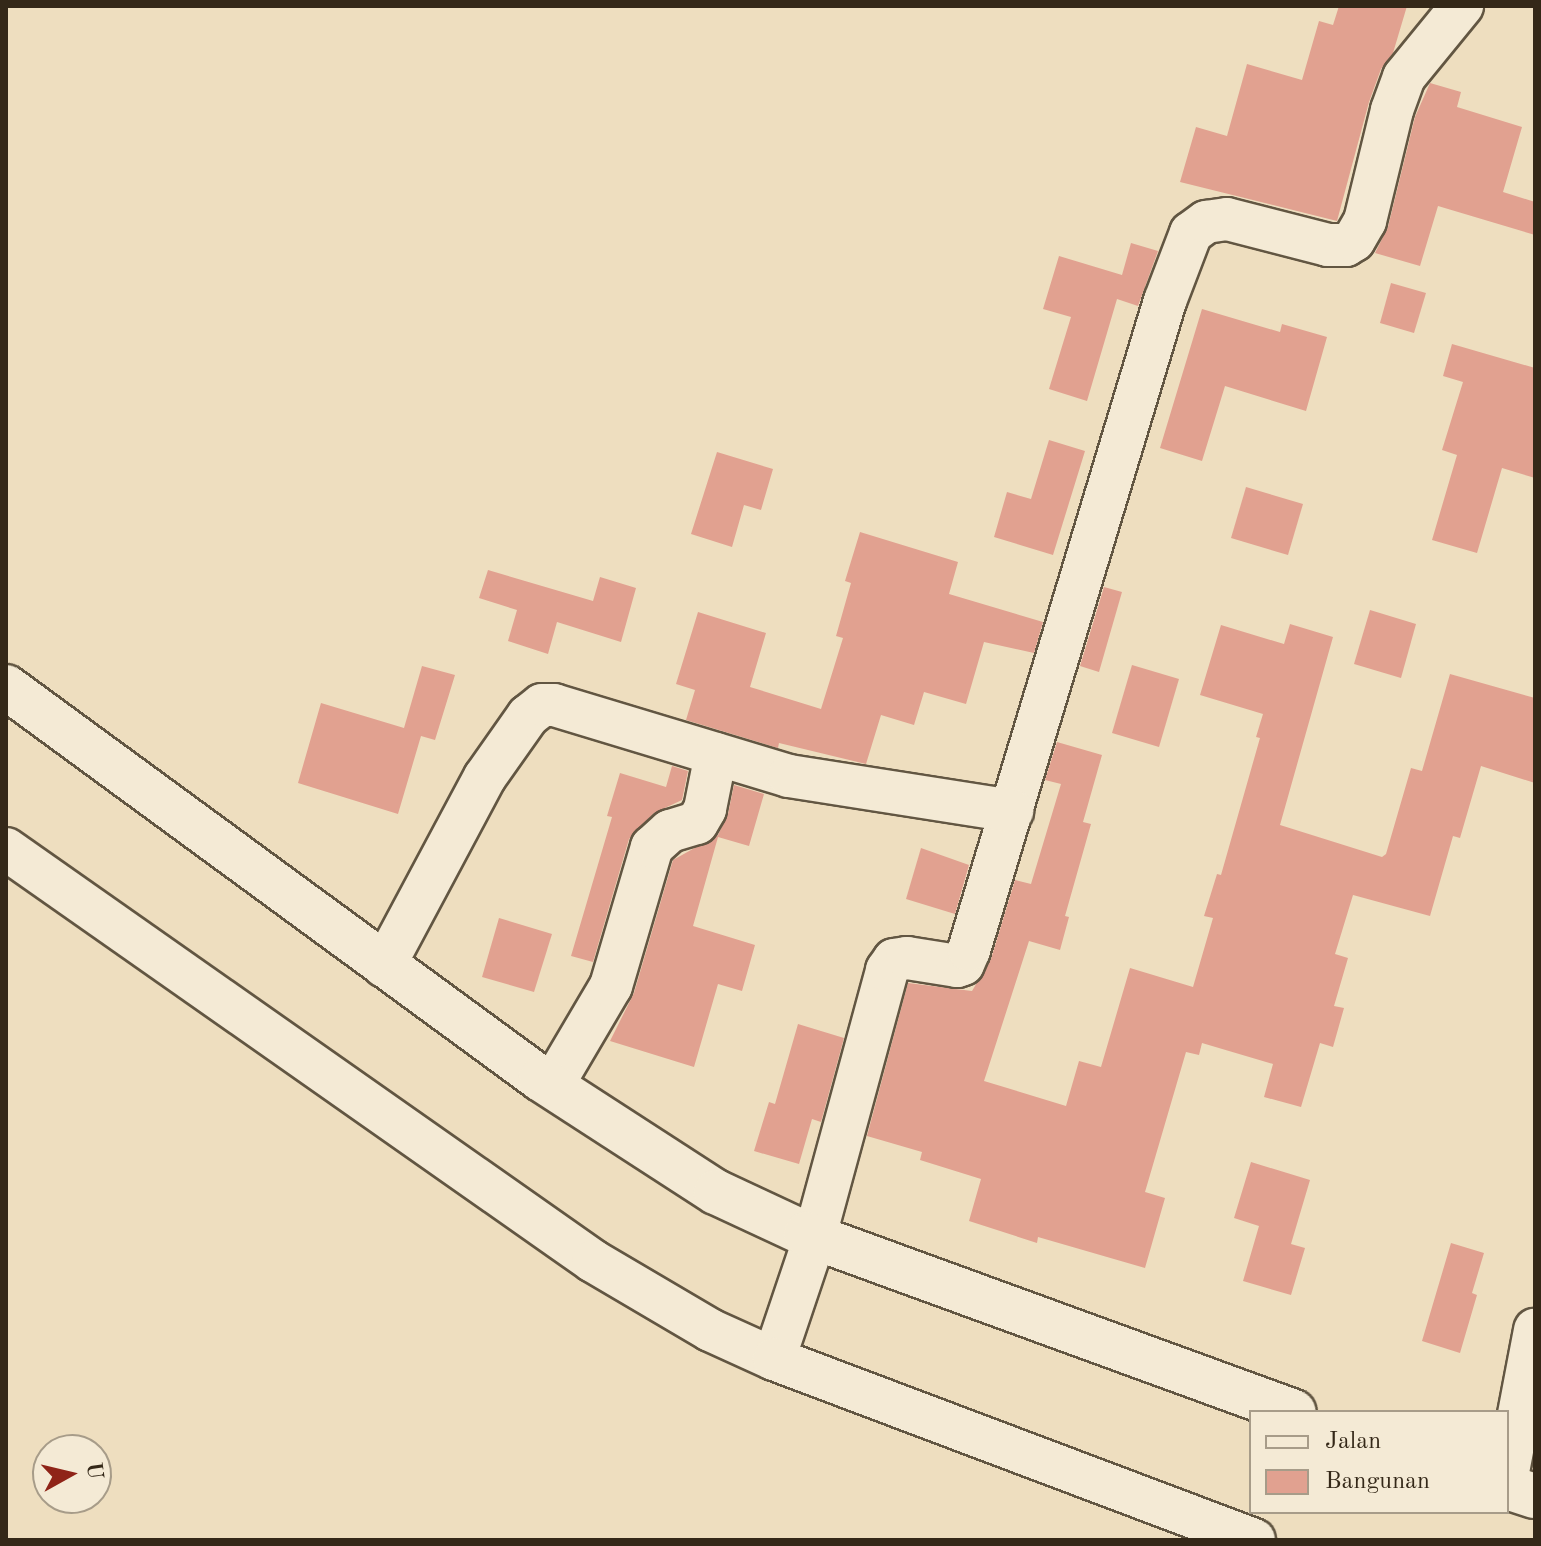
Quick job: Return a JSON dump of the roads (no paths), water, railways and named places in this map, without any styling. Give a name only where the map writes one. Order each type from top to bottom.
[{"type":"main road","points":[[6,687],[552,1086],[716,1192],[814,1240],[1288,1410]]},
{"type":"main road","points":[[1509,1488],[1535,1496]]},
{"type":"street","points":[[778,1349],[814,1240],[887,970],[894,960],[907,958],[963,964],[1165,301],[1191,233],[1206,222],[1227,219],[1328,245],[1346,245],[1354,240],[1365,221],[1392,110],[1404,77],[1462,6]]},
{"type":"street","points":[[384,966],[485,777],[535,708],[554,705],[789,776],[1012,811]]},
{"type":"street","points":[[552,1086],[611,986],[652,847],[670,831],[697,823],[705,809],[716,754]]},
{"type":"street","points":[[6,849],[593,1261],[710,1330],[778,1349],[1254,1540]]},
{"type":"street","points":[[1509,1466],[1535,1330]]}]
